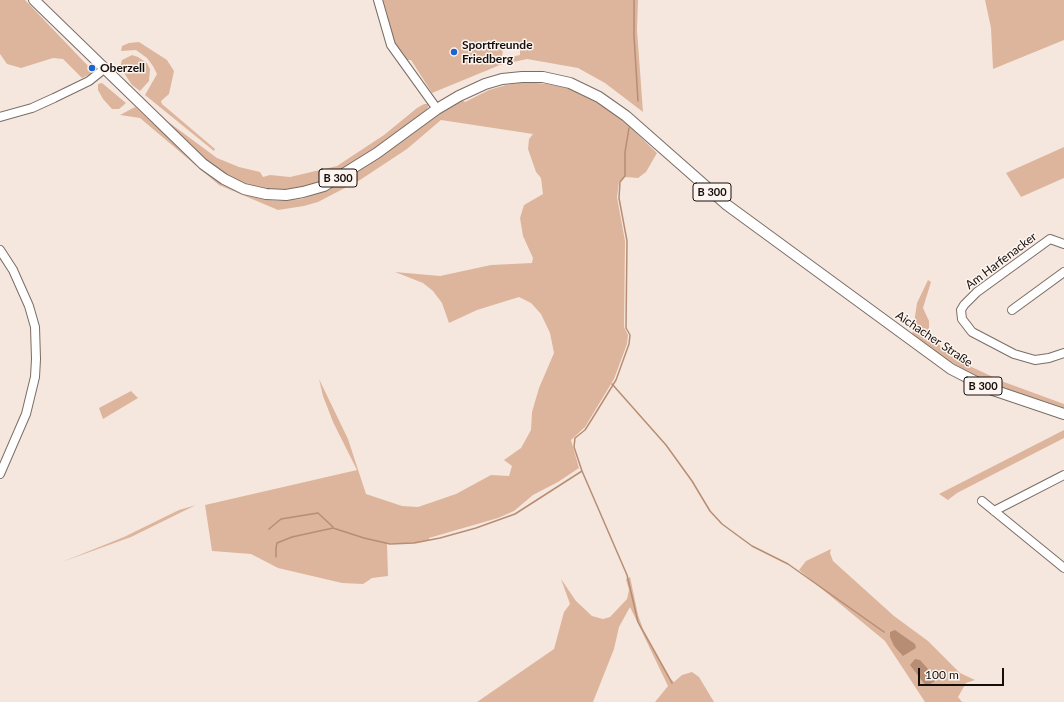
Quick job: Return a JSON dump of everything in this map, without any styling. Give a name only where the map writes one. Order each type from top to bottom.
[{"type":"main road","name":"B 300","points":[[34,0],[203,164],[244,189],[266,194],[298,193],[324,186],[377,153],[437,109]]},
{"type":"main road","name":"Aichacher Straße","points":[[437,109],[474,89],[502,79],[543,77],[570,83],[599,97],[626,116],[727,205],[951,369],[990,389],[1064,414]]},
{"type":"street","points":[[378,0],[391,45],[406,68],[437,109]]},
{"type":"street","points":[[0,117],[32,108],[54,98],[89,80],[104,69]]},
{"type":"street","name":"Am Harfenacker","points":[[1064,244],[1050,239],[977,292],[961,310],[962,319],[972,332],[1014,354],[1035,360],[1049,358],[1064,353]]},
{"type":"street","points":[[0,474],[26,414],[35,377],[36,359],[35,327],[29,306],[13,270],[1,251]]},
{"type":"street","points":[[1012,310],[1064,272]]},
{"type":"street","points":[[994,511],[1064,475]]},
{"type":"street","points":[[982,501],[1064,568]]},
{"type":"shaded area","points":[[0,0],[25,0],[89,67],[92,71],[90,74],[82,78],[63,59],[53,58],[21,68],[7,64],[0,54]]},
{"type":"shaded area","points":[[380,0],[638,0],[637,30],[643,112],[605,83],[578,68],[527,59],[500,65],[432,93],[411,60],[406,60],[394,46]],"holes":[[[503,47],[520,47],[520,55],[502,59]]]},
{"type":"shaded area","points":[[985,0],[1064,0],[1064,40],[993,69],[991,28]]},
{"type":"shaded area","points":[[139,42],[167,60],[174,71],[169,94],[161,101],[162,104],[215,149],[214,151],[145,95],[157,74],[153,66],[147,58],[136,50],[121,51],[122,46],[129,43]]},
{"type":"shaded area","points":[[132,55],[147,63],[150,69],[149,81],[140,91],[132,85],[120,67],[122,60]]},
{"type":"shaded area","points":[[526,82],[572,89],[599,103],[628,125],[657,153],[646,172],[638,178],[625,177],[619,182],[617,197],[625,241],[624,327],[628,335],[627,344],[614,379],[585,427],[571,440],[579,468],[558,482],[533,495],[514,511],[498,518],[429,538],[429,540],[414,543],[387,543],[388,576],[372,578],[363,584],[342,583],[278,568],[251,554],[212,551],[205,505],[357,470],[333,422],[323,396],[319,379],[348,439],[366,494],[402,506],[418,507],[456,494],[491,475],[509,476],[512,466],[504,460],[521,448],[531,430],[532,412],[539,388],[554,353],[550,333],[541,314],[531,303],[519,297],[477,310],[449,323],[442,303],[433,291],[423,283],[395,272],[440,276],[491,265],[532,263],[533,258],[523,236],[520,218],[524,205],[543,194],[541,178],[536,172],[528,149],[529,139],[533,134],[441,120],[407,149],[360,180],[318,202],[278,210],[219,185],[140,118],[120,115],[135,107],[181,149],[243,192],[268,200],[281,201],[302,199],[323,191],[346,179],[460,99],[465,102],[489,90],[506,85]]},
{"type":"shaded area","points":[[102,83],[126,103],[119,109],[112,109],[103,99],[98,90],[98,84]]},
{"type":"shaded area","points":[[145,101],[167,121],[217,158],[239,167],[260,172],[263,177],[270,175],[290,177],[337,166],[384,135],[417,108],[424,104],[429,104],[427,110],[342,172],[319,184],[285,191],[266,190],[246,185],[205,161]]},
{"type":"shaded area","points":[[1064,147],[1064,178],[1021,197],[1006,173]]},
{"type":"shaded area","points":[[928,280],[931,282],[923,308],[929,321],[929,333],[943,349],[963,363],[1004,382],[1064,404],[1064,409],[994,386],[968,373],[912,336],[917,303]]},
{"type":"shaded area","points":[[131,391],[138,398],[103,419],[99,408]]},
{"type":"shaded area","points":[[1064,430],[1064,438],[957,493],[948,500],[939,494]]},
{"type":"shaded area","points":[[196,505],[131,537],[62,562],[124,537],[179,510]]},
{"type":"shaded area","points":[[831,549],[830,553],[833,561],[894,616],[928,641],[960,673],[975,680],[966,683],[958,697],[962,702],[925,702],[885,641],[799,570],[806,561]]},
{"type":"shaded area","points":[[630,577],[638,615],[643,629],[671,679],[674,682],[682,675],[692,672],[699,677],[714,702],[655,702],[668,686],[630,607],[619,627],[614,649],[593,702],[477,702],[554,649],[564,612],[570,604],[561,579],[576,601],[592,616],[603,619],[610,617],[627,599],[629,590],[626,579]]},
{"type":"shaded area","points":[[895,630],[915,644],[916,648],[903,656],[894,646],[890,637],[890,632]]},
{"type":"shaded area","points":[[915,659],[920,660],[936,678],[934,682],[926,686],[910,665]]},
{"type":"waterway","points":[[634,0],[634,36],[638,101]]},
{"type":"waterway","points":[[276,557],[277,543],[292,537],[333,528],[364,538],[390,544],[414,543],[440,538],[476,528],[515,514],[582,471],[574,447],[575,438],[585,430],[616,380],[629,344],[630,335],[626,328],[627,241],[619,198],[620,182],[625,176],[625,152],[629,128]]},
{"type":"waterway","points":[[612,384],[666,445],[692,481],[710,511],[722,524],[752,546],[788,564],[884,632]]},
{"type":"waterway","points":[[582,471],[627,575],[638,622],[672,683]]},
{"type":"waterway","points":[[269,529],[281,519],[318,513],[333,527]]},
{"type":"place","name":"Sportfreunde Friedberg","points":[[454,52]]},
{"type":"place","name":"Oberzell","points":[[92,68]]}]
